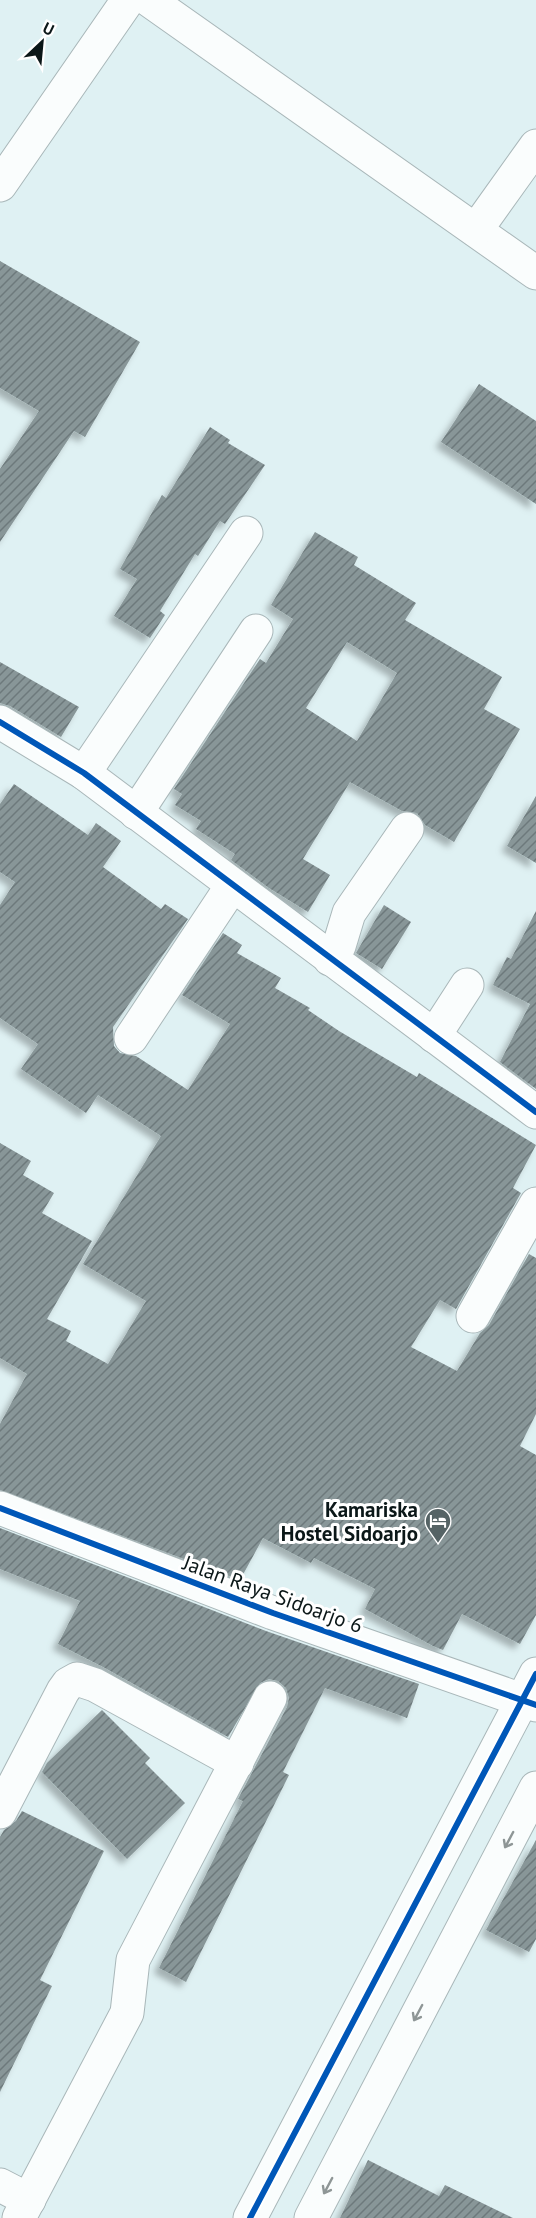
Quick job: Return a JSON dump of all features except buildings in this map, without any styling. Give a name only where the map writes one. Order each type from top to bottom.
[{"type":"street","points":[[0,185],[128,0]]},
{"type":"street","points":[[149,0],[536,273]]},
{"type":"street","points":[[476,230],[536,146]]},
{"type":"street","points":[[84,773],[246,533]]},
{"type":"street","points":[[136,813],[256,631]]},
{"type":"street","points":[[4,735],[84,773],[536,1112]]},
{"type":"street","points":[[330,959],[339,946],[349,913],[407,829]]},
{"type":"street","points":[[132,1038],[232,886]]},
{"type":"street","points":[[434,1036],[467,985]]},
{"type":"street","points":[[474,1316],[536,1204]]},
{"type":"street","name":"Jalan Raya Sidoarjo 6","points":[[0,1508],[273,1613],[531,1693]]},
{"type":"street","points":[[0,1812],[63,1691],[68,1684],[77,1679],[95,1684],[237,1763]]},
{"type":"street","points":[[250,2218],[531,1693]]},
{"type":"street","points":[[0,2185],[24,2209],[127,2013],[133,1960],[270,1698]]},
{"type":"street","points":[[311,2218],[536,1788]]},
{"type":"cycle path","points":[[0,722],[84,773],[536,1112]]},
{"type":"cycle path","points":[[0,1508],[273,1613],[536,1705]]},
{"type":"cycle path","points":[[250,2218],[536,1674]]},
{"type":"place","name":"Kamariska Hostel Sidoarjo","points":[[438,1544]]}]
